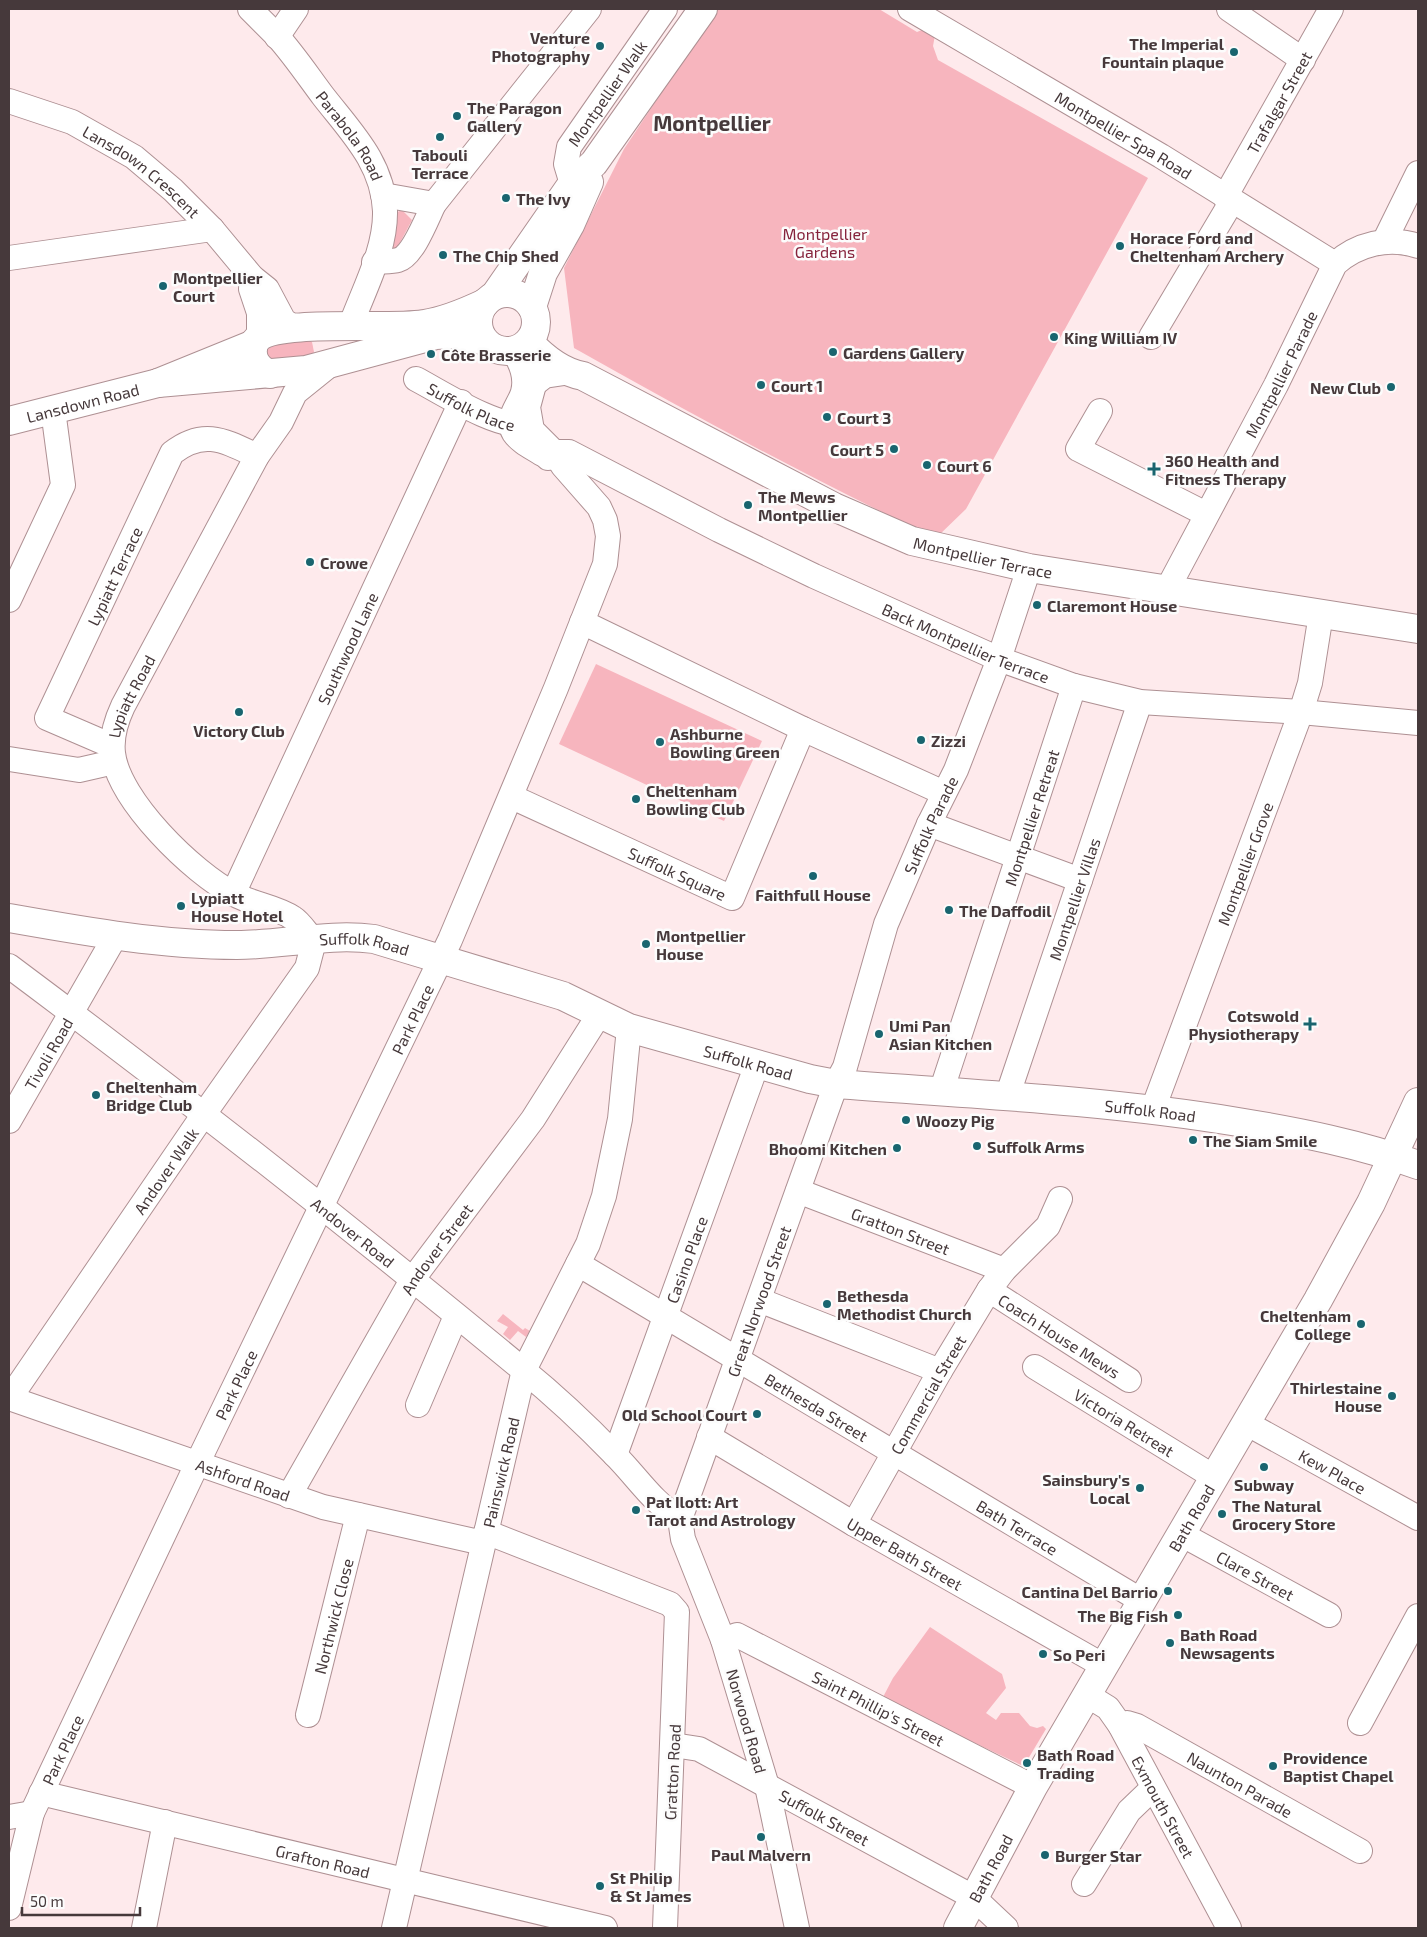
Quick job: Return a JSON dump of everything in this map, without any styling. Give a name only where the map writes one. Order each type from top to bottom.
[{"type":"main road","name":"Montpellier Walk","points":[[490,299],[572,184],[594,163],[703,9]]},
{"type":"main road","name":"Montpellier Walk","points":[[527,335],[543,273],[586,192],[594,163]]},
{"type":"main road","points":[[502,293],[516,294],[527,335],[496,350],[484,340],[478,321],[490,299],[502,293]]},
{"type":"main road","name":"Lansdown Road","points":[[9,421],[158,383],[274,332],[327,327],[392,327],[426,324],[490,299]]},
{"type":"main road","points":[[327,327],[343,349],[335,361]]},
{"type":"main road","name":"Lansdown Road","points":[[158,383],[306,370],[436,334],[451,334],[484,340]]},
{"type":"main road","name":"Montpellier Terrace","points":[[527,335],[573,373],[834,507],[889,532],[932,547],[1029,568],[1168,588],[1418,629]]},
{"type":"main road","points":[[256,340],[252,354],[256,363],[263,371],[270,374]]},
{"type":"main road","points":[[535,381],[544,374],[573,373]]},
{"type":"main road","points":[[9,918],[116,935]]},
{"type":"main road","name":"Suffolk Road","points":[[116,935],[236,945],[353,937],[368,938],[442,958],[563,996],[629,1028],[836,1084],[1152,1109],[1288,1130],[1407,1161]]},
{"type":"main road","name":"Bath Road","points":[[958,1928],[1033,1787],[1214,1477],[1318,1300],[1407,1161],[1418,1102]]},
{"type":"street","name":"Parabola Road","points":[[250,9],[277,37],[366,150],[374,165],[383,195],[384,218],[374,262],[365,287],[327,327]]},
{"type":"street","points":[[277,37],[296,9]]},
{"type":"street","points":[[374,262],[398,260],[404,257],[417,239],[434,204],[589,9]]},
{"type":"street","name":"Montpellier Walk","points":[[572,184],[566,164],[569,148],[665,9]]},
{"type":"street","name":"Montpellier Spa Road","points":[[910,9],[1161,156],[1335,264]]},
{"type":"street","points":[[1229,9],[1303,60]]},
{"type":"street","name":"Trafalgar Street","points":[[1151,337],[1229,199],[1330,9]]},
{"type":"street","name":"Lansdown Crescent","points":[[9,101],[52,114],[114,144],[152,171],[212,230],[252,277],[267,289],[284,321],[291,325],[327,327]]},
{"type":"street","points":[[1384,242],[1418,173]]},
{"type":"street","points":[[383,195],[434,204]]},
{"type":"street","points":[[9,258],[212,230]]},
{"type":"street","points":[[1335,264],[1357,248],[1384,242],[1404,242],[1418,246]]},
{"type":"street","name":"Montpellier Parade","points":[[1168,588],[1276,386],[1335,264]]},
{"type":"street","points":[[252,277],[251,289],[259,313],[256,340]]},
{"type":"street","points":[[365,287],[369,305],[376,316],[392,327]]},
{"type":"street","points":[[442,958],[512,797],[605,564],[608,536],[605,520],[598,507],[555,459],[519,438],[521,424],[535,381],[534,362],[527,335]]},
{"type":"street","points":[[521,424],[512,414],[523,393],[522,367],[527,335]]},
{"type":"street","name":"Lypiatt Road","points":[[314,941],[293,918],[233,894],[198,868],[151,823],[130,795],[113,754],[115,726],[124,706],[257,456],[281,422],[295,392],[335,361]]},
{"type":"street","points":[[270,374],[295,392]]},
{"type":"street","name":"Suffolk Place","points":[[416,379],[461,402],[521,424]]},
{"type":"street","name":"Southwood Lane","points":[[233,894],[461,402]]},
{"type":"street","points":[[9,600],[63,485],[53,410]]},
{"type":"street","points":[[1100,411],[1078,449],[1206,514]]},
{"type":"street","name":"Lypiatt Terrace","points":[[113,754],[47,718],[172,453],[191,441],[210,438],[228,442],[257,456]]},
{"type":"street","name":"Back Montpellier Terrace","points":[[555,459],[562,450],[570,452],[719,530],[814,576],[999,659],[1074,686],[1140,702],[1301,712],[1418,723]]},
{"type":"street","name":"Suffolk Parade","points":[[836,1084],[845,1067],[886,924],[929,824],[956,770],[999,659],[1029,568]]},
{"type":"street","name":"Montpellier Grove","points":[[1152,1109],[1301,712],[1310,682],[1321,614]]},
{"type":"street","points":[[582,622],[803,729],[944,793]]},
{"type":"street","name":"Montpellier Retreat","points":[[941,1092],[1016,857],[1074,686]]},
{"type":"street","name":"Montpellier Villas","points":[[1007,1097],[1140,702]]},
{"type":"street","name":"Suffolk Square","points":[[512,797],[732,898],[803,729]]},
{"type":"street","points":[[9,759],[79,770],[113,754]]},
{"type":"street","points":[[929,824],[1080,880]]},
{"type":"street","name":"Tivoli Road","points":[[9,1121],[116,935]]},
{"type":"street","name":"Andover Walk","points":[[11,1398],[204,1114],[307,968],[314,941]]},
{"type":"street","name":"Park Place","points":[[9,1908],[36,1803],[320,1207],[442,958]]},
{"type":"street","name":"Andover Road","points":[[9,966],[71,1011],[204,1114],[524,1370],[615,1455],[664,1509],[680,1519]]},
{"type":"street","name":"Andover Street","points":[[289,1496],[412,1280],[533,1119],[600,1013]]},
{"type":"street","name":"Painswick Road","points":[[394,1928],[410,1852],[524,1370],[578,1264],[596,1220],[612,1162],[620,1119],[629,1028]]},
{"type":"street","name":"Casino Place","points":[[615,1455],[757,1064]]},
{"type":"street","name":"Great Norwood Street","points":[[680,1519],[836,1084]]},
{"type":"street","name":"Gratton Street","points":[[798,1192],[1004,1270]]},
{"type":"street","name":"Commercial Street","points":[[854,1524],[989,1290],[1004,1270],[1048,1226],[1060,1198]]},
{"type":"street","name":"Bethesda Street","points":[[578,1264],[895,1454]]},
{"type":"street","name":"Coach House Mews","points":[[989,1290],[1129,1380]]},
{"type":"street","points":[[759,1300],[940,1372]]},
{"type":"street","points":[[418,1405],[456,1316]]},
{"type":"street","name":"Victoria Retreat","points":[[1035,1367],[1214,1477]]},
{"type":"street","name":"Ashford Road","points":[[11,1398],[198,1462],[289,1496],[358,1515],[484,1537],[670,1604],[678,1616]]},
{"type":"street","name":"Kew Place","points":[[1246,1423],[1418,1518]]},
{"type":"street","name":"Upper Bath Street","points":[[709,1436],[854,1524],[1104,1666]]},
{"type":"street","name":"Bath Terrace","points":[[895,1454],[1142,1601]]},
{"type":"street","name":"Northwick Close","points":[[308,1715],[358,1515]]},
{"type":"street","name":"Norwood Road","points":[[680,1519],[683,1539],[724,1640],[767,1786],[797,1928]]},
{"type":"street","name":"Clare Street","points":[[1181,1534],[1329,1615]]},
{"type":"street","name":"Gratton Road","points":[[665,1918],[678,1616]]},
{"type":"street","points":[[1360,1723],[1418,1616]]},
{"type":"street","name":"Saint Phillip's Street","points":[[724,1640],[737,1635],[1033,1787]]},
{"type":"street","name":"Exmouth Street","points":[[1087,1695],[1108,1708],[1120,1726],[1229,1928]]},
{"type":"street","name":"Naunton Parade","points":[[1120,1726],[1127,1723],[1137,1726],[1360,1851]]},
{"type":"street","name":"Suffolk Street","points":[[673,1745],[699,1749],[973,1897],[1006,1928]]},
{"type":"street","points":[[1084,1884],[1129,1811],[1153,1788]]},
{"type":"street","points":[[9,1817],[36,1803]]},
{"type":"street","name":"Grafton Road","points":[[36,1803],[166,1822],[605,1928]]},
{"type":"street","points":[[144,1928],[166,1822]]},
{"type":"green space","name":"Montpellier Gardens","points":[[717,9],[879,9],[917,32],[929,27],[935,35],[933,46],[938,60],[1148,178],[966,509],[936,538],[754,446],[574,348],[564,268],[624,149]]},
{"type":"green space","points":[[402,210],[412,220],[395,252],[388,248],[395,213]]},
{"type":"green space","points":[[307,339],[312,342],[314,352],[312,356],[271,367],[263,344]]},
{"type":"green space","name":"Ashburne Bowling Green","points":[[596,664],[762,741],[724,821],[559,744]]},
{"type":"green space","points":[[503,1314],[523,1330],[525,1328],[530,1331],[526,1337],[518,1331],[510,1340],[503,1334],[508,1327],[497,1321]]},
{"type":"green space","points":[[930,1627],[1002,1674],[1006,1688],[986,1713],[996,1720],[1001,1713],[1019,1713],[1030,1726],[1037,1728],[1043,1726],[1046,1729],[1025,1764],[1021,1765],[882,1699],[893,1678]]},
{"type":"place","name":"Venture Photography","points":[[600,46]]},
{"type":"place","name":"The Imperial Fountain plaque","points":[[1234,52]]},
{"type":"place","name":"The Paragon Gallery","points":[[457,116]]},
{"type":"place","name":"Tabouli Terrace","points":[[440,137]]},
{"type":"place","name":"The Ivy","points":[[506,198]]},
{"type":"place","name":"Horace Ford and Cheltenham Archery","points":[[1120,246]]},
{"type":"place","name":"The Chip Shed","points":[[443,255]]},
{"type":"place","name":"Montpellier Court","points":[[163,286]]},
{"type":"place","name":"King William IV","points":[[1054,337]]},
{"type":"place","name":"Gardens Gallery","points":[[833,352]]},
{"type":"place","name":"Côte Brasserie","points":[[431,354]]},
{"type":"place","name":"Court 1","points":[[761,385]]},
{"type":"place","name":"New Club","points":[[1391,387]]},
{"type":"place","name":"Court 3","points":[[827,417]]},
{"type":"place","name":"Court 5","points":[[894,449]]},
{"type":"place","name":"Court 6","points":[[927,465]]},
{"type":"place","name":"360 Health and Fitness Therapy","points":[[1154,469]]},
{"type":"place","name":"The Mews Montpellier","points":[[748,505]]},
{"type":"place","name":"Crowe","points":[[310,562]]},
{"type":"place","name":"Claremont House","points":[[1037,605]]},
{"type":"place","name":"Victory Club","points":[[239,712]]},
{"type":"place","name":"Zizzi","points":[[921,740]]},
{"type":"place","name":"Ashburne Bowling Green","points":[[660,742]]},
{"type":"place","name":"Cheltenham Bowling Club","points":[[636,799]]},
{"type":"place","name":"Faithfull House","points":[[813,876]]},
{"type":"place","name":"Lypiatt House Hotel","points":[[181,906]]},
{"type":"place","name":"The Daffodil","points":[[949,910]]},
{"type":"place","name":"Montpellier House","points":[[646,944]]},
{"type":"place","name":"Cotswold Physiotherapy","points":[[1310,1024]]},
{"type":"place","name":"Umi Pan Asian Kitchen","points":[[879,1034]]},
{"type":"place","name":"Cheltenham Bridge Club","points":[[96,1095]]},
{"type":"place","name":"Woozy Pig","points":[[906,1120]]},
{"type":"place","name":"The Siam Smile","points":[[1193,1140]]},
{"type":"place","name":"Suffolk Arms","points":[[977,1146]]},
{"type":"place","name":"Bhoomi Kitchen","points":[[897,1148]]},
{"type":"place","name":"Bethesda Methodist Church","points":[[827,1304]]},
{"type":"place","name":"Cheltenham College","points":[[1361,1324]]},
{"type":"place","name":"Thirlestaine House","points":[[1392,1396]]},
{"type":"place","name":"Old School Court","points":[[757,1414]]},
{"type":"place","name":"Subway","points":[[1264,1467]]},
{"type":"place","name":"Sainsbury's Local","points":[[1140,1488]]},
{"type":"place","name":"Pat Ilott: Art Tarot and Astrology","points":[[636,1510]]},
{"type":"place","name":"The Natural Grocery Store","points":[[1222,1514]]},
{"type":"place","name":"Cantina Del Barrio","points":[[1168,1591]]},
{"type":"place","name":"The Big Fish","points":[[1178,1615]]},
{"type":"place","name":"Bath Road Newsagents","points":[[1170,1643]]},
{"type":"place","name":"So Peri","points":[[1043,1654]]},
{"type":"place","name":"Bath Road Trading","points":[[1027,1763]]},
{"type":"place","name":"Providence Baptist Chapel","points":[[1273,1766]]},
{"type":"place","name":"Paul Malvern","points":[[761,1837]]},
{"type":"place","name":"Burger Star","points":[[1045,1855]]},
{"type":"place","name":"St Philip & St James","points":[[600,1886]]},
{"type":"district","name":"Montpellier","points":[[712,122]]}]
